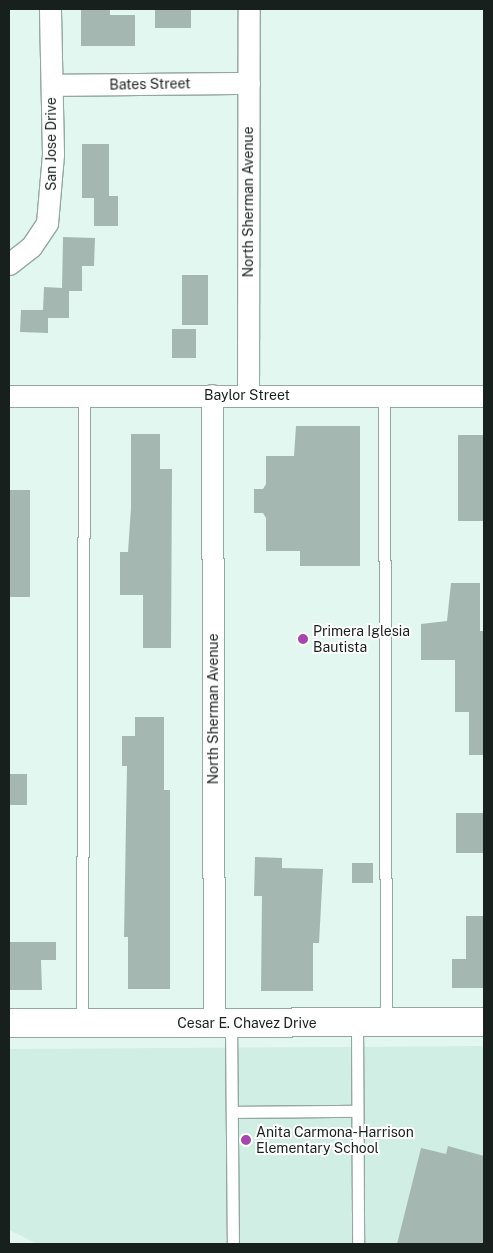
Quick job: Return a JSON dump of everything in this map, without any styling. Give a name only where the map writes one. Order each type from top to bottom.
[{"type":"street","name":"San Jose Drive","points":[[9,264],[31,247],[47,223],[52,194],[50,9]]},
{"type":"street","name":"North Sherman Avenue","points":[[248,9],[248,395]]},
{"type":"street","name":"Bates Street","points":[[52,85],[249,83]]},
{"type":"street","name":"North Sherman Avenue","points":[[212,395],[222,1023]]},
{"type":"street","name":"Baylor Street","points":[[9,396],[484,396]]},
{"type":"street","name":"Cesar E. Chavez Drive","points":[[9,1023],[484,1022]]},
{"type":"lane","points":[[82,1023],[84,395]]},
{"type":"lane","points":[[384,396],[386,1023]]},
{"type":"lane","points":[[222,1023],[232,1112],[233,1244]]},
{"type":"lane","points":[[357,1023],[358,1244]]},
{"type":"lane","points":[[232,1112],[357,1111]]},
{"type":"shaded area","name":"Anita Carmona-Harrison Elementary School","points":[[484,1046],[484,1244],[38,1244],[9,1230],[9,1049]]},
{"type":"building","points":[[81,9],[110,9],[110,15],[135,15],[135,46],[81,46]]},
{"type":"building","points":[[155,9],[191,9],[191,28],[155,28]]},
{"type":"building","points":[[82,144],[109,144],[109,196],[118,196],[118,226],[94,226],[94,198],[82,198]]},
{"type":"building","points":[[63,237],[95,238],[94,266],[82,266],[82,291],[69,291],[69,318],[48,318],[48,333],[20,332],[21,310],[43,310],[44,287],[62,288]]},
{"type":"building","points":[[182,275],[208,275],[208,325],[182,325]]},
{"type":"building","points":[[172,329],[196,329],[196,358],[172,358]]},
{"type":"building","points":[[296,426],[360,426],[360,566],[300,566],[300,551],[266,551],[266,518],[263,513],[254,513],[254,489],[263,489],[266,484],[266,456],[294,456]]},
{"type":"building","points":[[131,434],[160,434],[160,469],[172,469],[171,648],[143,648],[143,595],[120,595],[120,552],[128,552],[131,508]]},
{"type":"building","points":[[458,435],[484,435],[484,521],[458,521]]},
{"type":"building","points":[[9,490],[30,490],[30,597],[9,597]]},
{"type":"building","points":[[451,583],[480,583],[480,631],[484,631],[484,755],[469,755],[469,712],[455,712],[455,660],[421,660],[421,624],[447,621]]},
{"type":"building","points":[[135,717],[164,717],[164,790],[170,790],[170,989],[128,989],[128,937],[124,937],[127,766],[122,766],[122,736],[135,736]]},
{"type":"building","points":[[9,774],[27,774],[27,805],[9,805]]},
{"type":"building","points":[[456,813],[484,813],[484,853],[456,853]]},
{"type":"building","points":[[255,857],[282,858],[282,868],[323,869],[319,943],[313,943],[313,991],[261,991],[262,896],[254,896]]},
{"type":"building","points":[[352,863],[373,863],[373,883],[352,883]]},
{"type":"building","points":[[466,916],[484,916],[484,988],[452,988],[452,959],[466,959]]},
{"type":"building","points":[[9,942],[56,942],[56,960],[41,960],[42,990],[9,990]]},
{"type":"building","points":[[448,1146],[484,1156],[484,1244],[397,1244],[421,1148],[446,1154]]},
{"type":"place","name":"Primera Iglesia Bautista","points":[[303,639]]},
{"type":"place","name":"Anita Carmona-Harrison Elementary School","points":[[246,1140]]}]
